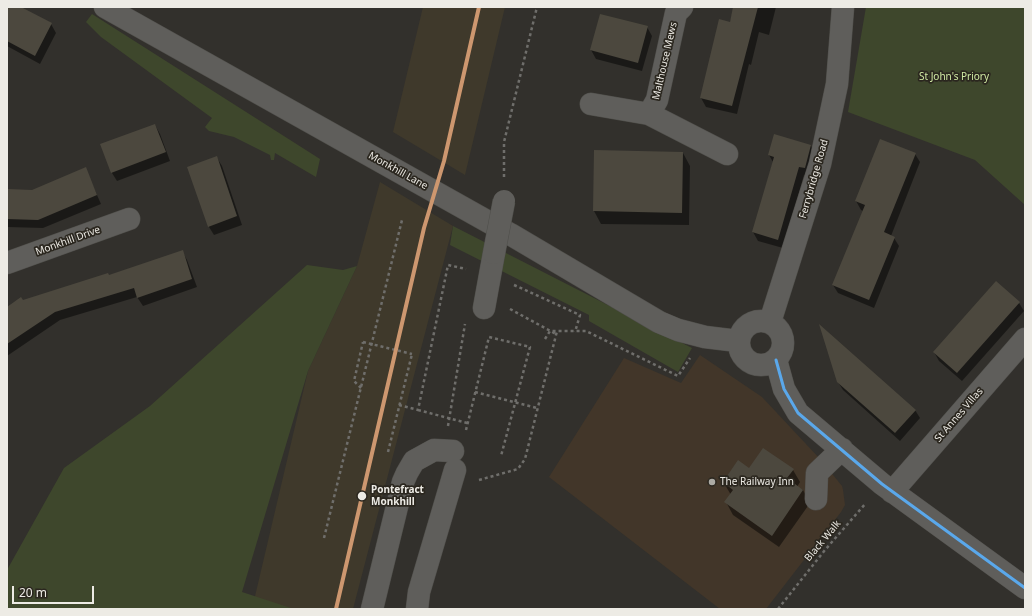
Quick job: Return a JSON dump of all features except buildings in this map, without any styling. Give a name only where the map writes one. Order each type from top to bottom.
[{"type":"street","name":"Monkhill Lane","points":[[105,7],[510,234],[659,322],[678,330],[705,337],[738,341]]},
{"type":"street","name":"Malthouse Mews","points":[[649,114],[657,100],[676,13],[682,7]]},
{"type":"street","name":"Ferrybridge Road","points":[[770,322],[820,164],[837,84],[842,7]]},
{"type":"street","points":[[591,104],[649,114],[727,154]]},
{"type":"street","points":[[479,309],[494,253],[504,201]]},
{"type":"street","name":"Monkhill Drive","points":[[7,263],[129,219]]},
{"type":"street","points":[[758,320],[770,322],[778,328],[782,334],[783,348],[776,360],[762,366],[747,361],[742,355],[738,341],[740,333],[745,327],[758,320]]},
{"type":"street","name":"St Annes Villas","points":[[887,488],[1025,339]]},
{"type":"street","points":[[776,360],[784,389],[798,413],[842,448],[887,488],[1025,588]]},
{"type":"street","points":[[816,499],[817,474],[842,448]]},
{"type":"street","points":[[372,609],[403,482],[407,473],[414,461],[434,450],[454,452],[419,592],[417,609]]},
{"type":"path","points":[[504,201],[504,142],[536,7]]},
{"type":"path","points":[[324,538],[402,220]]},
{"type":"path","points":[[454,452],[449,418],[479,309],[498,302],[556,334]]},
{"type":"path","points":[[550,331],[586,331],[678,376]]},
{"type":"path","points":[[545,339],[550,331]]},
{"type":"path","points":[[476,481],[518,469],[525,459],[557,331]]},
{"type":"path","points":[[454,452],[467,423],[489,337],[530,347],[500,456]]},
{"type":"path","points":[[361,388],[354,381],[363,342],[412,354],[402,396]]},
{"type":"path","points":[[475,392],[537,408]]},
{"type":"path","points":[[418,410],[467,423]]},
{"type":"path","name":"Black Walk","points":[[778,609],[825,550],[887,488]]},
{"type":"shaded area","points":[[423,7],[505,7],[465,175],[393,132]]},
{"type":"shaded area","points":[[380,182],[453,226],[353,609],[252,609],[308,371],[357,266]]},
{"type":"shaded area","points":[[700,355],[762,397],[820,459],[842,486],[845,505],[841,512],[766,609],[720,609],[549,477],[624,358],[681,383]]},
{"type":"green space","name":"St John's Priory","points":[[866,7],[1025,7],[1025,205],[975,160],[848,112]]},
{"type":"green space","points":[[92,14],[320,159],[316,177],[275,153],[274,160],[271,160],[270,155],[234,137],[209,131],[205,127],[212,118],[101,37],[86,22]]},
{"type":"green space","points":[[453,226],[692,348],[678,372],[589,321],[589,315],[450,245]]},
{"type":"green space","points":[[307,265],[343,270],[357,266],[308,371],[242,592],[291,609],[7,609],[7,570],[64,468],[150,406]]},
{"type":"transit line","points":[[336,609],[424,228],[444,161],[479,7]]},
{"type":"transit line","points":[[776,360],[784,389],[798,413],[882,484],[1025,588]]},
{"type":"place","name":"The Railway Inn","points":[[712,482]]},
{"type":"place","name":"Pontefract Monkhill","points":[[362,496]]}]
